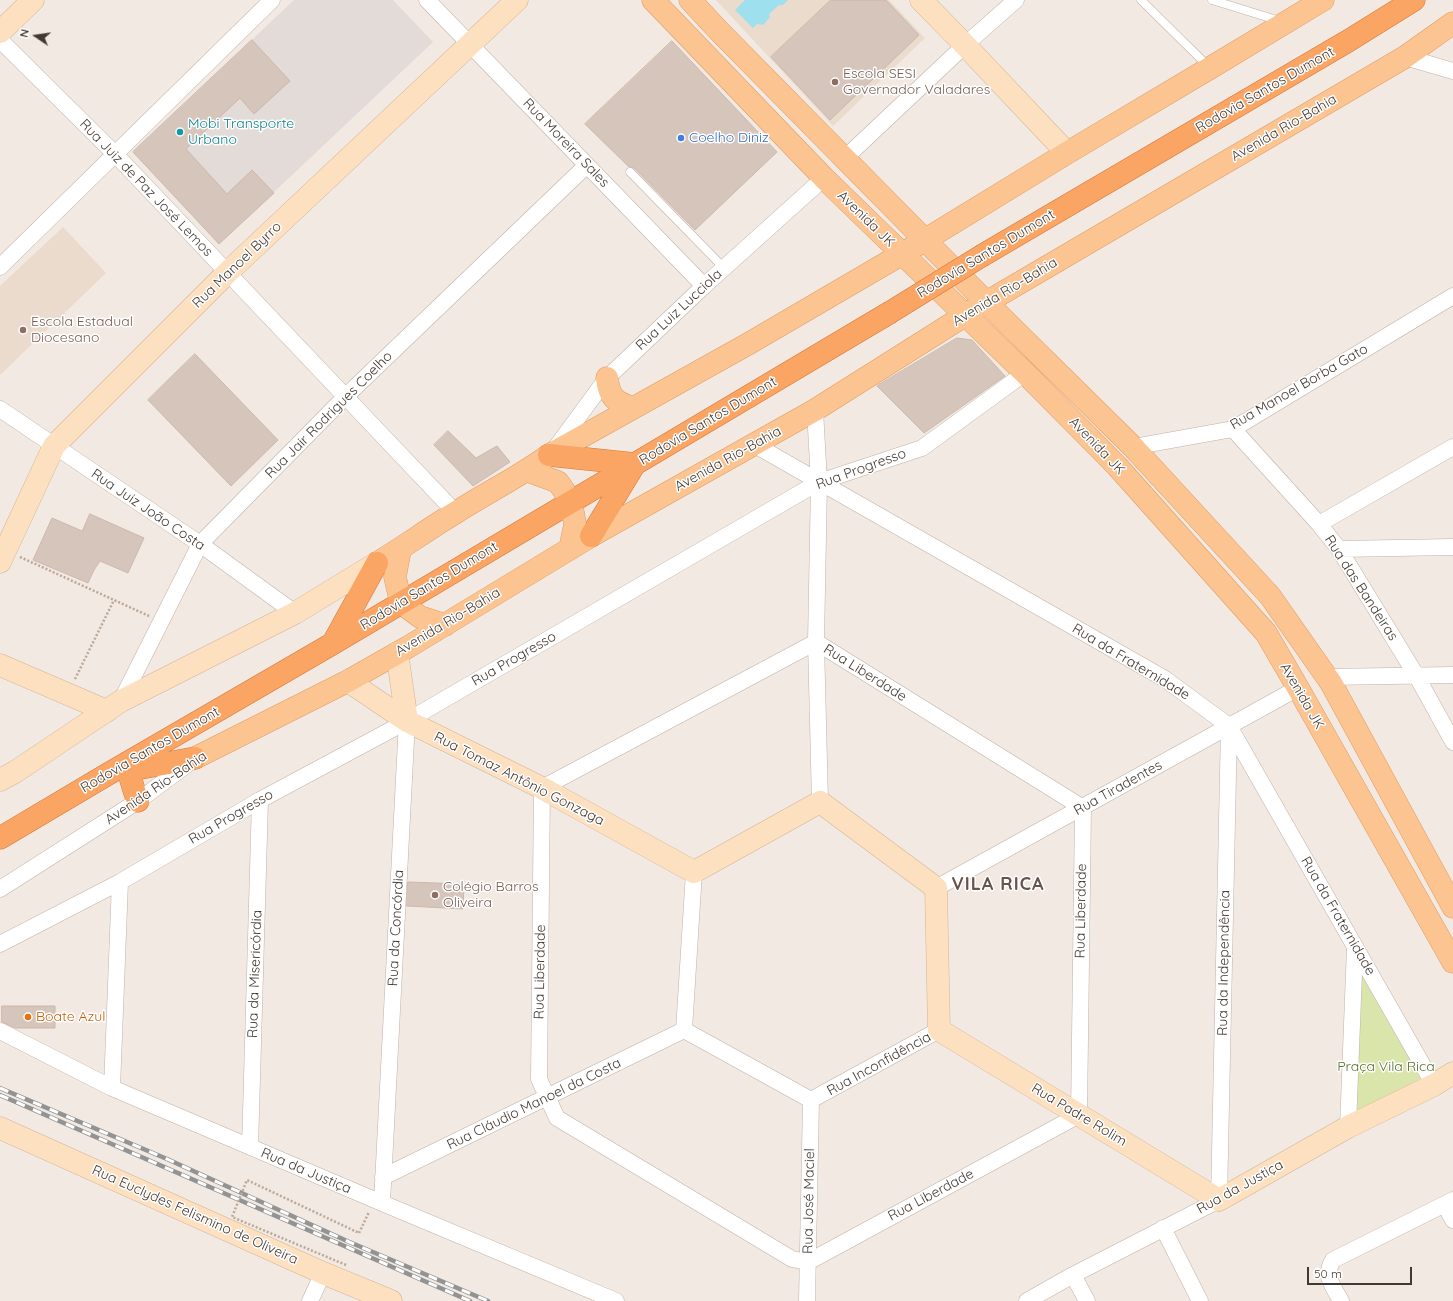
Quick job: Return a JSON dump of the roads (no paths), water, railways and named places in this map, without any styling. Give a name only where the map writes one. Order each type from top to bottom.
[{"type":"highway","name":"Rodovia Santos Dumont","points":[[0,838],[118,772],[889,313],[983,255],[1348,41],[1414,0]]},
{"type":"highway","points":[[549,455],[635,464],[591,536]]},
{"type":"highway","points":[[332,644],[377,563]]},
{"type":"highway","points":[[118,772],[195,758]]},
{"type":"highway","points":[[118,772],[134,790],[138,801]]},
{"type":"main road","name":"Avenida JK","points":[[653,0],[824,178],[1025,373],[1117,466],[1266,633],[1453,962]]},
{"type":"main road","name":"Avenida JK","points":[[690,0],[986,302],[1133,447],[1270,596],[1326,677],[1453,907]]},
{"type":"main road","points":[[377,563],[400,550],[455,512],[528,471],[549,455],[748,344],[926,240],[1067,153],[1322,0]]},
{"type":"main road","name":"Avenida Rio-Bahia","points":[[195,758],[348,681],[445,625],[591,536],[815,410],[964,315],[1405,57],[1453,24]]},
{"type":"main road","points":[[607,378],[608,389],[614,399],[633,408]]},
{"type":"main road","points":[[528,471],[558,482],[571,502],[575,524],[570,549]]},
{"type":"main road","points":[[400,550],[395,577],[401,603],[420,617],[445,625]]},
{"type":"street","points":[[0,32],[33,0]]},
{"type":"street","points":[[0,267],[272,0]]},
{"type":"street","name":"Rua Moreira Sales","points":[[427,0],[704,286]]},
{"type":"street","name":"Rua Manoel Byrro","points":[[3,556],[54,446],[228,272],[517,0]]},
{"type":"street","points":[[921,0],[1067,153]]},
{"type":"street","points":[[844,158],[965,45],[1016,0]]},
{"type":"street","name":"Rua Juiz de Paz José Lemos","points":[[0,40],[115,154],[455,512]]},
{"type":"street","points":[[1405,57],[1453,71]]},
{"type":"street","name":"Rua Jair Rodrigues Coelho","points":[[114,706],[161,622],[200,544],[346,396],[587,165]]},
{"type":"street","name":"Rua Luiz Lucciola","points":[[549,455],[607,378],[704,286],[824,178]]},
{"type":"street","name":"Rua Manoel Borba Gato","points":[[1133,447],[1233,429],[1453,296]]},
{"type":"street","name":"Rua Progresso","points":[[0,944],[120,882],[260,800],[407,721],[819,482],[922,448],[1025,373]]},
{"type":"street","name":"Rua Juiz João Costa","points":[[0,409],[200,544],[295,612]]},
{"type":"street","points":[[815,410],[819,482],[816,642],[820,802]]},
{"type":"street","name":"Rua das Bandeiras","points":[[1233,429],[1319,524],[1339,549],[1416,675],[1453,742]]},
{"type":"street","name":"Rua da Fraternidade","points":[[755,445],[1165,680],[1229,726],[1434,1086]]},
{"type":"street","points":[[1319,524],[1453,447]]},
{"type":"street","points":[[1339,549],[1453,547]]},
{"type":"street","points":[[0,780],[15,772],[114,706],[295,612],[377,563]]},
{"type":"street","name":"Rua Liberdade","points":[[816,642],[1083,808],[1079,1115],[808,1262],[792,1259],[557,1118],[539,1079],[542,788],[816,642]]},
{"type":"street","name":"Rua da Concórdia","points":[[378,1202],[383,1176],[407,721],[397,653]]},
{"type":"street","points":[[0,665],[68,694],[114,706]]},
{"type":"street","points":[[1326,677],[1453,675]]},
{"type":"street","name":"Rua Tomaz Antônio Gonzaga","points":[[348,681],[407,721],[542,788],[694,872]]},
{"type":"street","name":"Rua Tiradentes","points":[[936,888],[1298,688]]},
{"type":"street","name":"Rua da Independência","points":[[1219,1200],[1229,726]]},
{"type":"street","name":"Avenida Rio-Bahia","points":[[0,889],[138,801],[195,758]]},
{"type":"street","name":"Rua da Misericórdia","points":[[250,1147],[260,800]]},
{"type":"street","points":[[684,1030],[694,872],[820,802]]},
{"type":"street","points":[[820,802],[936,888]]},
{"type":"street","points":[[112,1088],[120,882]]},
{"type":"street","name":"Rua Inconfidência","points":[[684,1030],[811,1100],[940,1030],[936,888]]},
{"type":"street","points":[[1348,1127],[1355,947]]},
{"type":"street","name":"Rua Cláudio Manoel da Costa","points":[[383,1176],[548,1098],[684,1030]]},
{"type":"street","name":"Rua Padre Rolim","points":[[940,1030],[1219,1200]]},
{"type":"street","name":"Rua da Justiça","points":[[0,1031],[112,1088],[378,1202],[616,1301]]},
{"type":"street","name":"Rua da Justiça","points":[[1027,1301],[1073,1275],[1219,1200],[1348,1127],[1434,1086],[1453,1073]]},
{"type":"street","name":"Rua José Maciel","points":[[807,1301],[811,1100]]},
{"type":"street","name":"Rua Euclydes Felismino de Oliveira","points":[[0,1128],[323,1273],[391,1301]]},
{"type":"street","points":[[1341,1301],[1329,1278],[1328,1267],[1333,1260],[1449,1203],[1453,1220]]},
{"type":"street","points":[[1163,1228],[1200,1301]]},
{"type":"street","points":[[310,1301],[323,1273]]},
{"type":"street","points":[[1073,1275],[1086,1301]]},
{"type":"lane","points":[[1141,0],[1210,68]]},
{"type":"lane","points":[[1212,0],[1284,22]]},
{"type":"lane","points":[[630,172],[724,268]]},
{"type":"water","points":[[745,0],[788,0],[783,5],[779,5],[769,14],[770,17],[763,25],[757,24],[753,28],[735,10]]},
{"type":"railway","points":[[0,1088],[167,1159],[347,1241],[488,1301]]},
{"type":"railway","points":[[0,1095],[470,1301]]},
{"type":"place","name":"Escola SESI Governador Valadares","points":[[835,82]]},
{"type":"place","name":"Mobi Transporte Urbano","points":[[180,132]]},
{"type":"place","name":"Coelho Diniz","points":[[681,138]]},
{"type":"place","name":"Escola Estadual Diocesano","points":[[23,330]]},
{"type":"place","name":"Colégio Barros Oliveira","points":[[435,895]]},
{"type":"place","name":"Boate Azul","points":[[28,1017]]},
{"type":"district","name":"VILA RICA","points":[[998,885]]},
{"type":"park label","name":"Praça Vila Rica","points":[[1386,1067]]}]
